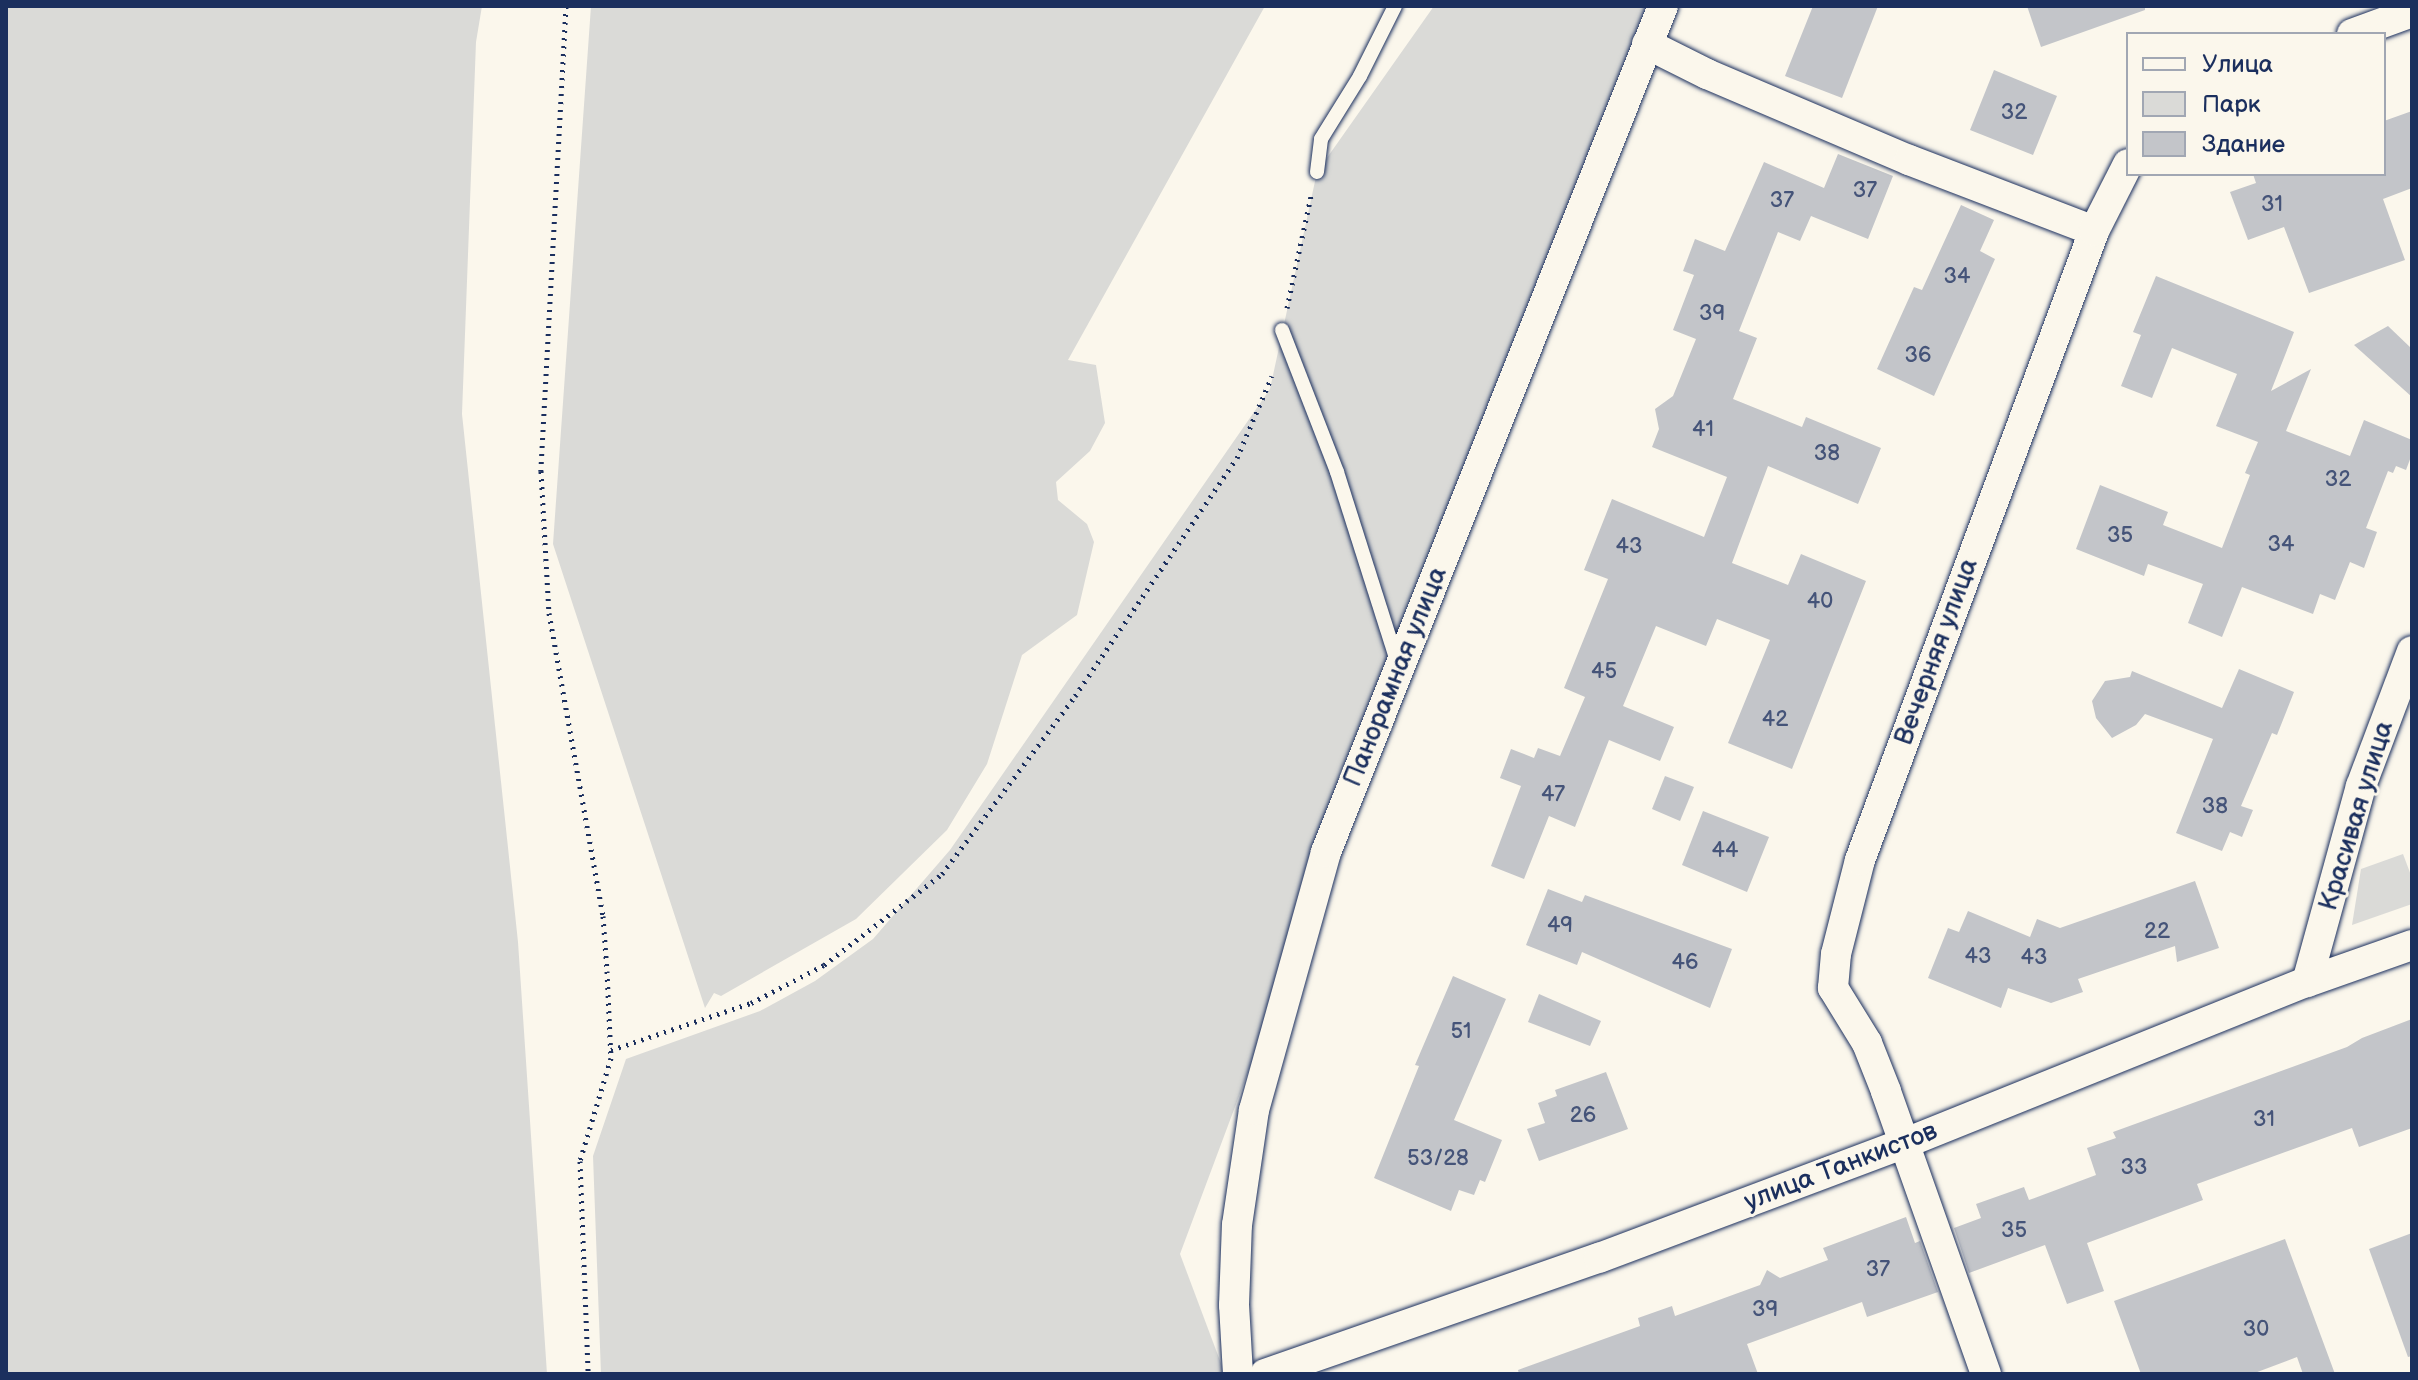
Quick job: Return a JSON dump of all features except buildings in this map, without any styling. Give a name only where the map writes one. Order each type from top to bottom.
[{"type":"street","name":"Панорамная улица","points":[[1238,1374],[1234,1305],[1237,1225],[1254,1110],[1326,852],[1659,9]]},
{"type":"street","points":[[2357,32],[2412,12]]},
{"type":"street","points":[[1647,44],[1707,74],[1909,160],[2094,231]]},
{"type":"street","name":"Вечерняя улица","points":[[1986,1374],[1867,1043],[1833,988],[1836,954],[1860,860],[2094,231],[2126,168]]},
{"type":"street","name":"Красивая улица","points":[[2307,982],[2361,786],[2412,651]]},
{"type":"street","name":"улица Танкистов","points":[[1265,1374],[1599,1258],[1903,1144],[2307,982],[2412,945]]},
{"type":"lane","points":[[1317,172],[1321,139],[1360,76],[1395,6]]},
{"type":"lane","points":[[1282,330],[1337,472],[1399,669]]},
{"type":"path","points":[[566,6],[541,471],[549,613],[603,916],[611,1050],[580,1161],[588,1374]]},
{"type":"path","points":[[611,1050],[751,1003],[824,965],[942,874],[1075,696],[1237,458],[1270,389],[1317,172]]},
{"type":"green space","points":[[6,6],[482,6],[476,42],[462,414],[518,942],[547,1374],[6,1374]]},
{"type":"green space","points":[[591,6],[1265,6],[1068,360],[1096,365],[1105,423],[1090,451],[1056,482],[1058,500],[1087,524],[1094,542],[1077,615],[1022,655],[987,764],[947,830],[856,919],[721,996],[714,993],[705,1008],[553,544]]},
{"type":"green space","points":[[1434,6],[1651,6],[1640,23],[1180,1254],[1225,1374],[601,1374],[593,1156],[626,1059],[760,1011],[815,981],[873,939],[950,850],[1270,389],[1317,172]]},
{"type":"green space","points":[[2403,854],[2412,878],[2412,904],[2352,925],[2361,869]]}]
